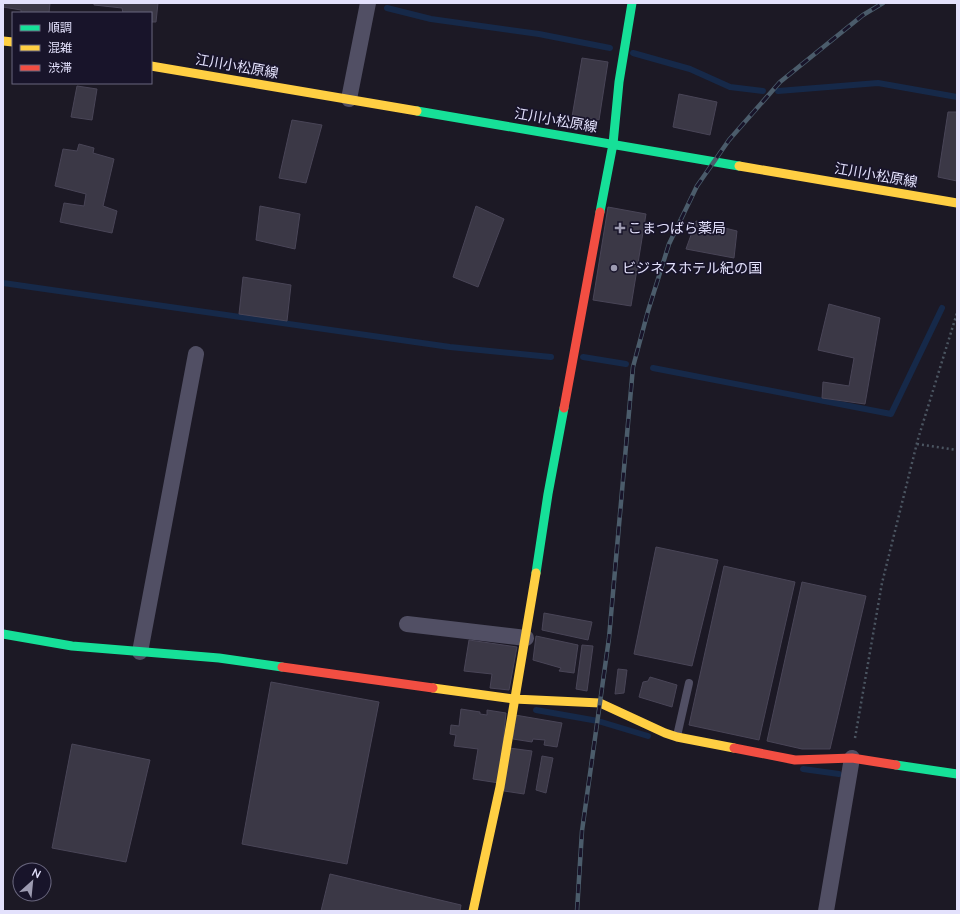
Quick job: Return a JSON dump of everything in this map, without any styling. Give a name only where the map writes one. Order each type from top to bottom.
[{"type":"street","points":[[349,99],[368,3]]},
{"type":"street","points":[[473,911],[500,787],[514,699],[526,638],[548,494],[613,144],[618,82],[632,3]]},
{"type":"street","name":"江川小松原線","points":[[152,66],[957,203]]},
{"type":"street","points":[[140,652],[196,354]]},
{"type":"street","points":[[407,624],[526,638]]},
{"type":"street","points":[[3,634],[72,646],[219,658],[514,699],[600,703],[677,737],[795,760],[852,758],[957,774]]},
{"type":"street","points":[[826,911],[852,758]]},
{"type":"lane","points":[[677,737],[689,683]]},
{"type":"path","points":[[852,758],[882,582],[917,444],[957,313]]},
{"type":"path","points":[[917,444],[957,450]]},
{"type":"building","points":[[3,3],[50,3],[49,12],[21,12],[21,10],[3,7]]},
{"type":"building","points":[[94,3],[158,3],[156,22],[152,22],[152,12],[123,12],[122,8],[94,5]]},
{"type":"building","points":[[582,58],[608,62],[599,120],[572,117]]},
{"type":"building","points":[[77,86],[97,89],[92,120],[71,117]]},
{"type":"building","points":[[679,94],[717,102],[710,135],[673,127]]},
{"type":"building","points":[[948,112],[957,112],[957,181],[938,177]]},
{"type":"building","points":[[292,120],[322,125],[306,183],[279,178]]},
{"type":"building","points":[[79,144],[94,148],[93,153],[114,159],[103,206],[117,211],[112,233],[60,222],[64,203],[84,206],[86,194],[55,186],[63,149],[77,151]]},
{"type":"building","points":[[260,206],[300,214],[295,249],[256,240]]},
{"type":"building","points":[[476,206],[504,219],[478,287],[453,277]]},
{"type":"building","points":[[608,207],[646,214],[631,306],[593,300]]},
{"type":"building","points":[[696,221],[737,231],[734,258],[686,249]]},
{"type":"building","points":[[243,277],[291,285],[287,321],[239,314]]},
{"type":"building","points":[[829,304],[880,318],[865,404],[822,398],[823,382],[849,386],[854,358],[818,350]]},
{"type":"building","points":[[656,547],[718,560],[692,666],[634,654]]},
{"type":"building","points":[[724,566],[795,582],[759,740],[689,725]]},
{"type":"building","points":[[802,582],[866,596],[830,749],[802,749],[767,741]]},
{"type":"building","points":[[544,613],[592,622],[588,640],[542,630]]},
{"type":"building","points":[[536,636],[578,645],[574,673],[559,671],[561,668],[533,660]]},
{"type":"building","points":[[469,640],[517,647],[509,690],[490,688],[492,674],[464,671]]},
{"type":"building","points":[[582,645],[593,646],[587,691],[576,689]]},
{"type":"building","points":[[618,669],[627,670],[624,693],[615,694]]},
{"type":"building","points":[[650,677],[677,685],[672,707],[639,697],[643,682],[648,681]]},
{"type":"building","points":[[271,682],[379,702],[347,864],[242,844]]},
{"type":"building","points":[[461,709],[480,712],[480,714],[487,715],[487,710],[506,713],[499,783],[473,779],[478,749],[454,746],[456,735],[450,734],[451,725],[459,726]]},
{"type":"building","points":[[515,715],[562,723],[557,747],[544,745],[545,740],[533,739],[532,742],[513,739]]},
{"type":"building","points":[[72,744],[150,760],[126,862],[52,848]]},
{"type":"building","points":[[509,748],[532,751],[524,794],[504,791]]},
{"type":"building","points":[[542,756],[553,758],[546,793],[536,790]]},
{"type":"building","points":[[330,874],[461,905],[460,911],[321,911]]},
{"type":"waterway","points":[[387,8],[431,19],[539,34],[610,48]]},
{"type":"waterway","points":[[633,53],[690,69],[730,87],[763,91]]},
{"type":"waterway","points":[[778,91],[878,83],[957,97]]},
{"type":"waterway","points":[[3,283],[450,347],[551,357]]},
{"type":"waterway","points":[[653,368],[891,414],[942,308]]},
{"type":"waterway","points":[[583,357],[626,364]]},
{"type":"waterway","points":[[536,710],[598,721],[648,736]]},
{"type":"waterway","points":[[803,769],[839,774]]},
{"type":"railway","points":[[577,911],[582,831],[609,638],[633,367],[648,311],[669,244],[697,186],[729,140],[780,82],[863,15],[883,3]]},
{"type":"traffic: fast","points":[[600,212],[613,144],[619,82],[632,3]]},
{"type":"traffic: fast","points":[[417,111],[739,166]]},
{"type":"traffic: fast","points":[[536,573],[548,494],[564,408]]},
{"type":"traffic: fast","points":[[3,634],[72,646],[219,658],[282,667]]},
{"type":"traffic: fast","points":[[896,765],[957,774]]},
{"type":"traffic: slow","points":[[3,41],[12,42]]},
{"type":"traffic: slow","points":[[152,66],[417,111]]},
{"type":"traffic: slow","points":[[739,166],[957,203]]},
{"type":"traffic: slow","points":[[473,911],[500,787],[536,573]]},
{"type":"traffic: slow","points":[[433,688],[514,699],[600,703],[665,733],[677,737],[734,748]]},
{"type":"traffic: jam","points":[[564,408],[600,212]]},
{"type":"traffic: jam","points":[[282,667],[433,688]]},
{"type":"traffic: jam","points":[[734,748],[795,760],[852,758],[896,765]]},
{"type":"place","name":"こまつばら薬局","points":[[620,228]]},
{"type":"place","name":"ビジネスホテル紀の国","points":[[614,268]]}]
